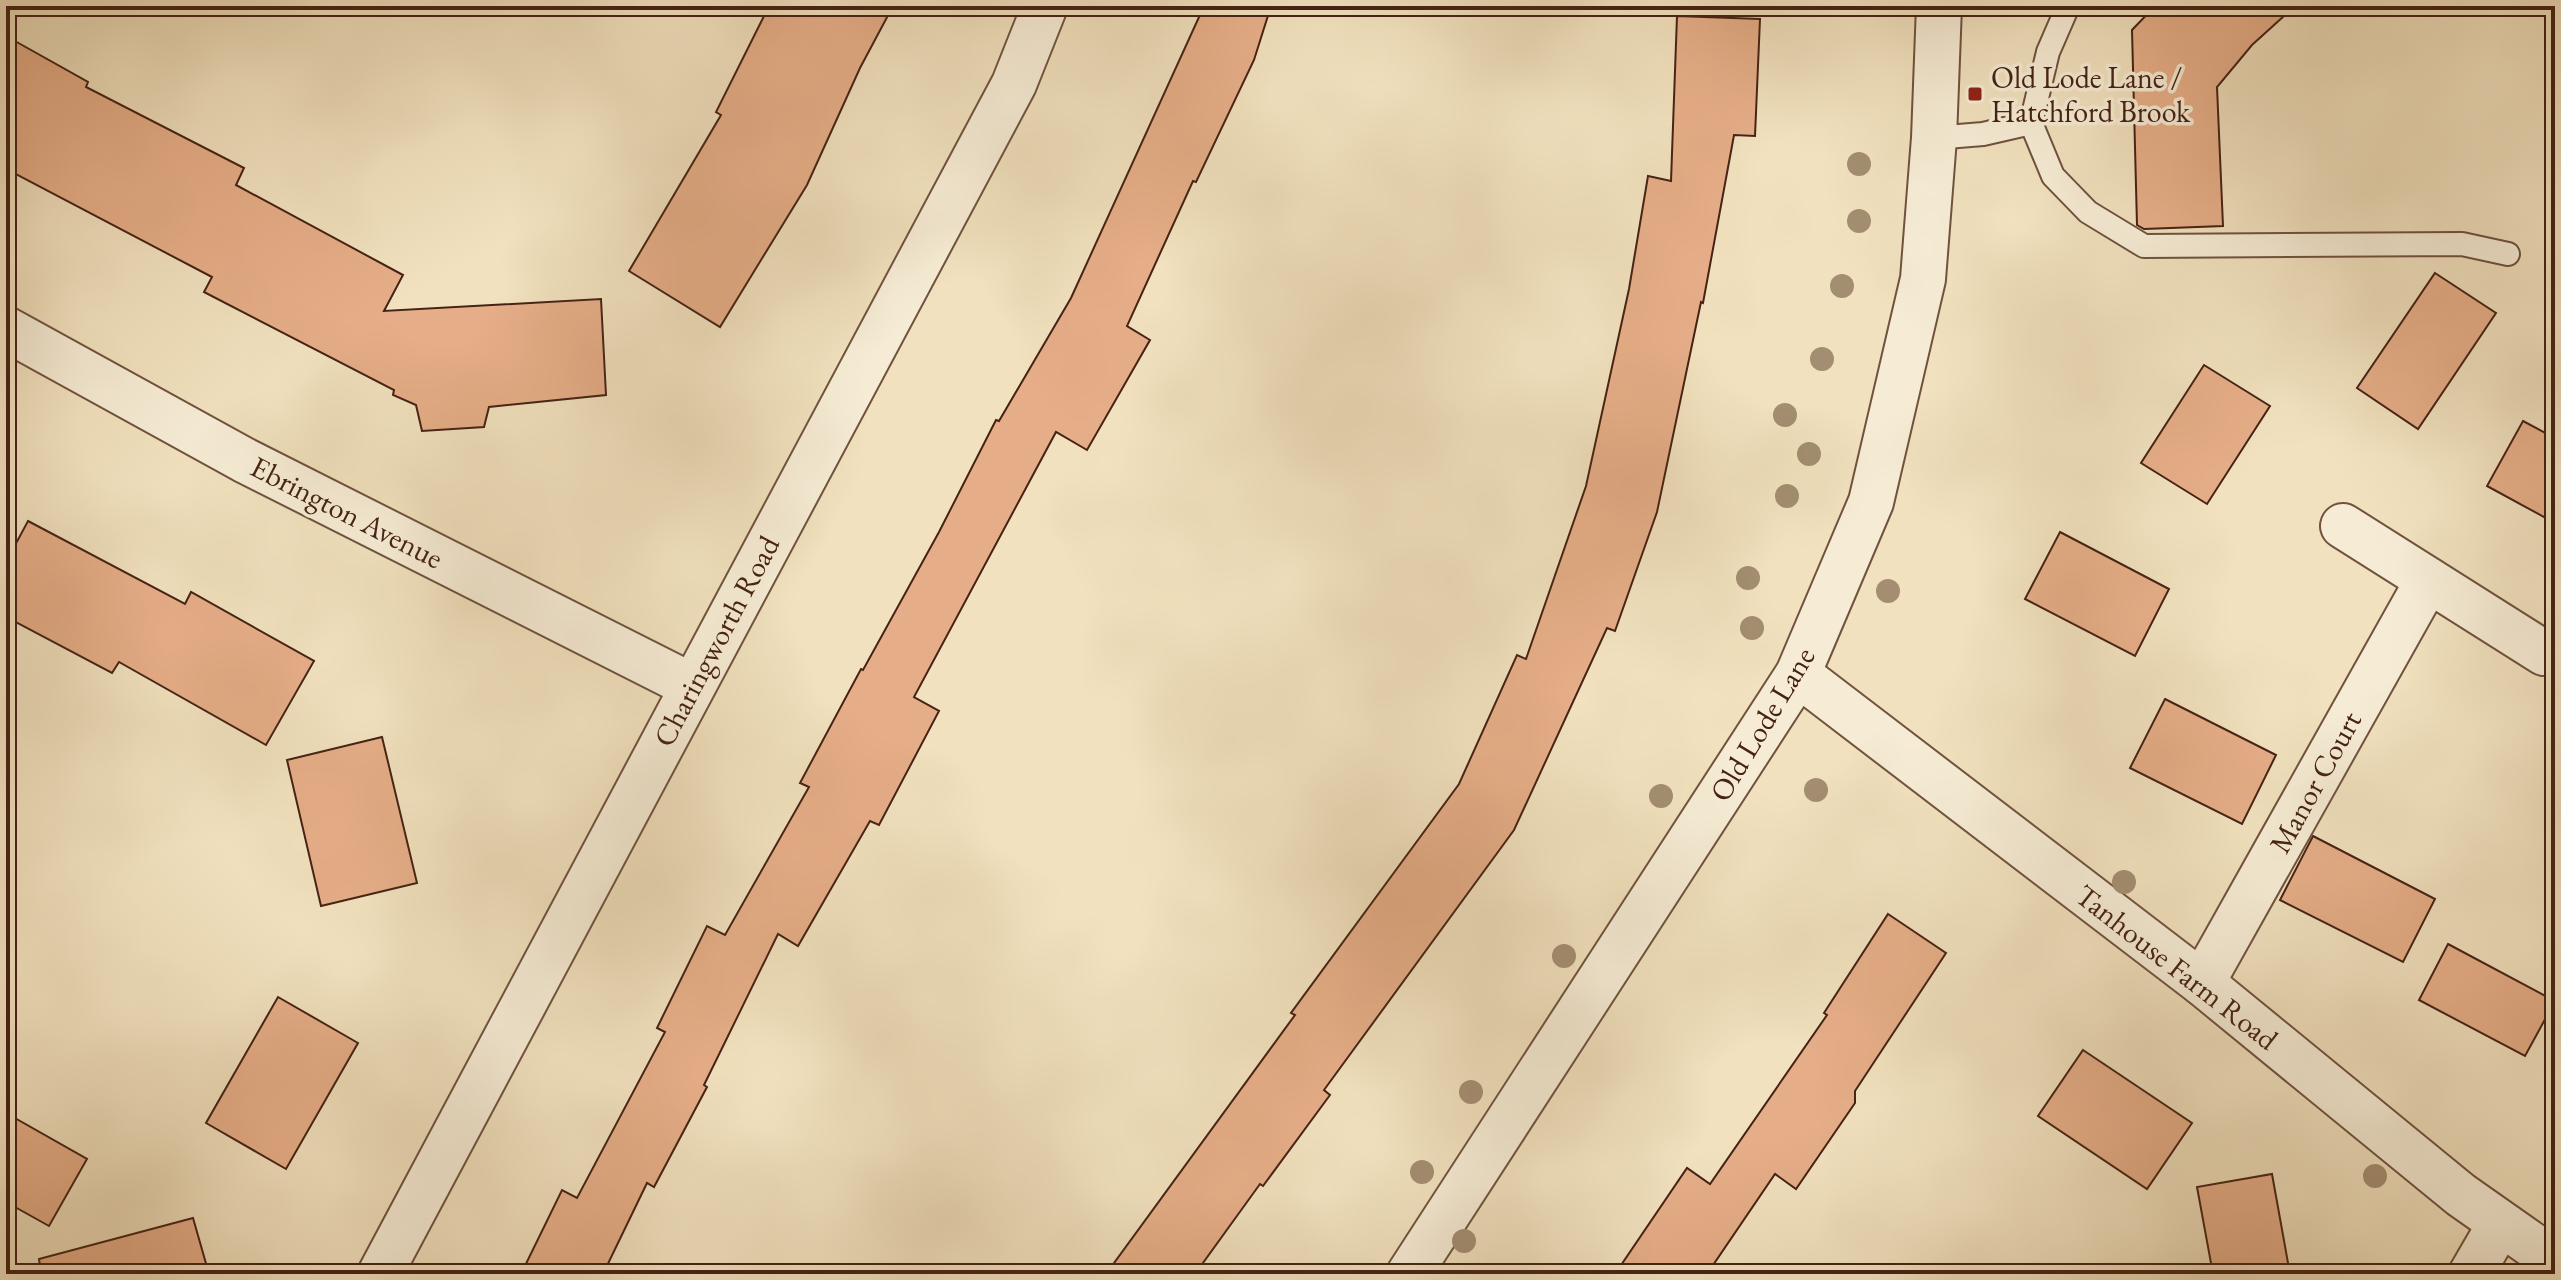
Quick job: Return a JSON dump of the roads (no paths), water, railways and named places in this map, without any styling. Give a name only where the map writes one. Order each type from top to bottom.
[{"type":"street","name":"Charingworth Road","points":[[380,1274],[1014,84],[1045,6]]},
{"type":"street","name":"Old Lode Lane","points":[[1409,1274],[1798,674],[1871,502],[1923,279],[1934,138],[1939,6]]},
{"type":"street","name":"Ebrington Avenue","points":[[6,329],[244,460],[692,686]]},
{"type":"street","points":[[2343,526],[2544,653]]},
{"type":"street","name":"Manor Court","points":[[2202,983],[2428,580]]},
{"type":"street","name":"Tanhouse Farm Road","points":[[1798,674],[2202,983],[2461,1195],[2555,1261]]},
{"type":"street","points":[[2471,1274],[2500,1224]]},
{"type":"lane","points":[[2068,6],[2048,52],[2031,123],[2053,176],[2088,212],[2144,246],[2462,244],[2508,254]]},
{"type":"lane","points":[[1934,138],[1983,134],[2031,123]]},
{"type":"place","name":"Old Lode Lane / Hatchford Brook","points":[[1975,94]]}]
